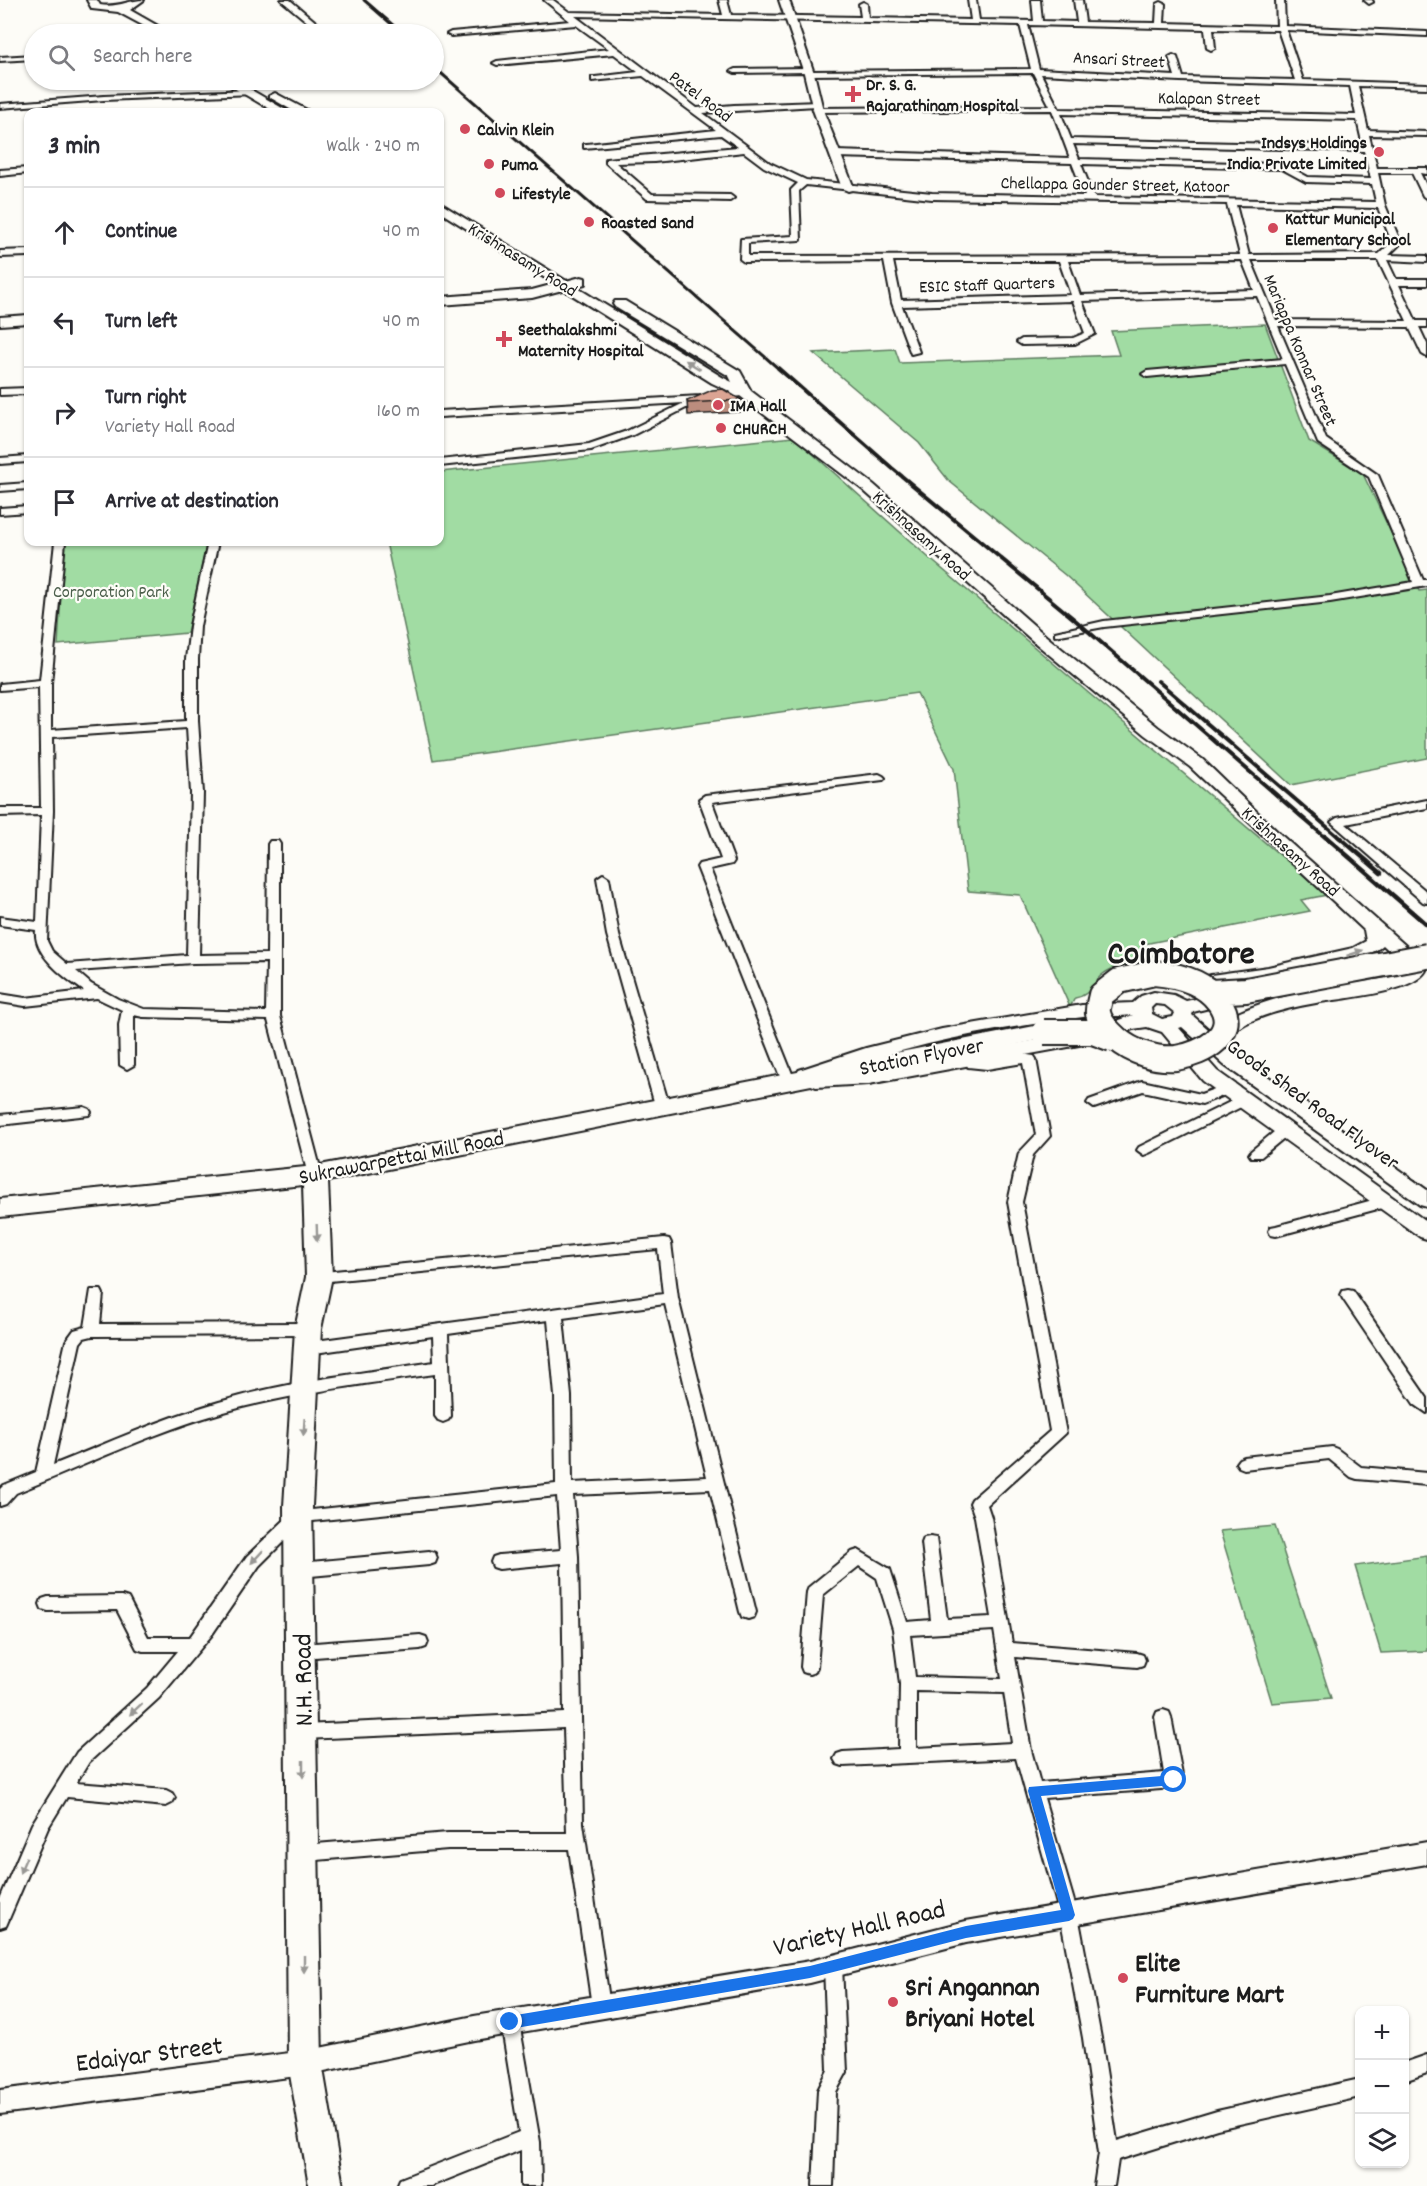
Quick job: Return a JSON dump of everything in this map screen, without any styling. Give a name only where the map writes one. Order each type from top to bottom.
[{"type":"highway","points":[[1215,1004],[1237,991],[1427,956]]},
{"type":"highway","points":[[1097,1017],[1097,1003],[1104,991],[1125,978],[1154,973],[1175,975],[1215,1004],[1232,1005],[1427,967]]},
{"type":"highway","points":[[1202,1052],[1221,1037],[1215,1004]]},
{"type":"highway","name":"Station Flyover","points":[[793,1080],[1086,1024],[1097,1017],[1102,1028],[1112,1038]]},
{"type":"highway","name":"Station Flyover","points":[[1044,1032],[1093,1032],[1112,1038],[1136,1051],[1165,1058],[1202,1052]]},
{"type":"highway","name":"Sukrawarpettai Mill Road","points":[[0,1208],[315,1174],[793,1080]]},
{"type":"highway","name":"N.H. Road","points":[[315,1174],[319,1277],[308,1338],[299,1516],[305,2063],[326,2186]]},
{"type":"main road","points":[[120,9],[140,0]]},
{"type":"main road","points":[[93,2],[120,9],[148,24]]},
{"type":"main road","points":[[93,2],[129,24]]},
{"type":"main road","points":[[246,90],[276,108]]},
{"type":"main road","points":[[264,90],[296,108]]},
{"type":"main road","points":[[444,197],[735,374],[745,393]]},
{"type":"main road","name":"Krishnasamy Road","points":[[444,209],[717,380],[745,393],[868,487],[1040,639],[1196,764],[1275,839],[1364,917],[1416,963],[1419,970],[1403,981],[1290,1003],[1243,1016],[1215,1004],[1224,981],[1359,953],[1375,944],[1373,929],[1364,917]]},
{"type":"main road","points":[[793,1080],[821,1081],[869,1077],[1090,1037],[1131,1023],[1144,1014],[1148,1000],[1160,997],[1174,1001],[1178,1017],[1201,1068],[1427,1232]]},
{"type":"main road","points":[[793,1080],[834,1064],[904,1044],[1084,1010],[1126,1011],[1178,1017],[1215,1004]]},
{"type":"main road","points":[[1178,1017],[1231,1060],[1427,1200]]},
{"type":"main road","name":"Goods Shed Road Flyover","points":[[1202,1052],[1427,1215]]},
{"type":"street","points":[[285,0],[314,24]]},
{"type":"street","name":"Patel Road","points":[[548,0],[767,165],[804,182],[848,188]]},
{"type":"street","points":[[723,0],[728,18]]},
{"type":"street","points":[[784,0],[809,71],[817,107],[848,188]]},
{"type":"street","points":[[972,0],[975,22]]},
{"type":"street","points":[[1035,0],[1038,23]]},
{"type":"street","points":[[1078,0],[1081,24]]},
{"type":"street","points":[[1280,0],[1281,28],[1300,83]]},
{"type":"street","points":[[863,4],[865,21]]},
{"type":"street","points":[[1160,26],[1161,4]]},
{"type":"street","points":[[569,14],[1281,28],[1427,34]]},
{"type":"street","points":[[451,34],[579,22]]},
{"type":"street","points":[[1023,22],[1036,70],[1056,110],[1091,200]]},
{"type":"street","points":[[1209,27],[1211,48]]},
{"type":"street","points":[[497,63],[617,51]]},
{"type":"street","points":[[1173,57],[1180,79]]},
{"type":"street","points":[[0,59],[24,58]]},
{"type":"street","name":"Ansari Street","points":[[735,71],[1036,70],[1180,79],[1427,87]]},
{"type":"street","points":[[595,79],[646,73]]},
{"type":"street","points":[[1353,84],[1381,205],[1397,243],[1381,257]]},
{"type":"street","points":[[0,106],[104,102],[250,92]]},
{"type":"street","points":[[696,111],[734,106],[1056,110]]},
{"type":"street","name":"Kalapan Street","points":[[1056,110],[1361,118]]},
{"type":"street","points":[[587,146],[723,132]]},
{"type":"street","points":[[1364,132],[1427,134]]},
{"type":"street","points":[[1068,141],[1368,149]]},
{"type":"street","points":[[730,198],[650,197],[609,161],[654,159],[745,149]]},
{"type":"street","points":[[835,154],[1284,167],[1305,179],[1376,182]]},
{"type":"street","points":[[1373,170],[1427,171]]},
{"type":"street","points":[[0,173],[24,171]]},
{"type":"street","points":[[1415,171],[1427,196]]},
{"type":"street","points":[[804,182],[795,190],[798,238],[744,241],[744,259],[888,257],[1381,257],[1427,259]]},
{"type":"street","name":"Chellappa Gounder Street, Katoor","points":[[848,188],[932,196],[1381,205]]},
{"type":"street","name":"Mariappa Konnar Street","points":[[1231,203],[1245,257],[1322,441],[1373,475],[1423,583]]},
{"type":"street","points":[[0,254],[24,253]]},
{"type":"street","name":"ESIC Staff Quarters","points":[[888,257],[897,303],[914,352]]},
{"type":"street","points":[[1062,257],[1076,298],[1259,293]]},
{"type":"street","points":[[1381,257],[1427,354]]},
{"type":"street","points":[[444,301],[532,294],[581,280]]},
{"type":"street","points":[[1393,282],[1427,282]]},
{"type":"street","name":"ESIC Staff Quarters","points":[[897,303],[1076,298],[1090,334],[1075,341],[1022,342]]},
{"type":"street","points":[[0,321],[24,319]]},
{"type":"street","points":[[1271,323],[1427,324]]},
{"type":"street","points":[[1147,374],[1288,361]]},
{"type":"street","points":[[0,392],[24,391]]},
{"type":"street","points":[[444,414],[700,399],[745,393]]},
{"type":"street","points":[[444,463],[591,447],[630,433],[700,399]]},
{"type":"street","points":[[0,461],[24,459]]},
{"type":"street","points":[[0,488],[24,486]]},
{"type":"street","points":[[0,511],[24,509]]},
{"type":"street","points":[[60,546],[45,683],[47,811],[41,941],[47,953],[86,987],[143,1013],[273,1016]]},
{"type":"street","points":[[193,960],[197,793],[192,724],[192,658],[195,626],[212,546]]},
{"type":"street","points":[[1059,634],[1104,624],[1330,599],[1423,583]]},
{"type":"street","points":[[0,687],[45,683]]},
{"type":"street","points":[[46,734],[192,724]]},
{"type":"street","points":[[793,1080],[703,867],[728,861],[705,799],[879,778]]},
{"type":"street","points":[[1427,804],[1337,822],[1427,899]]},
{"type":"street","points":[[0,812],[47,811]]},
{"type":"street","points":[[274,844],[273,1016],[315,1174]]},
{"type":"street","points":[[603,878],[614,935],[662,1105]]},
{"type":"street","points":[[0,921],[43,927]]},
{"type":"street","points":[[64,968],[193,960],[273,958]]},
{"type":"street","points":[[0,998],[25,1002],[98,994]]},
{"type":"street","points":[[128,1065],[126,1025],[129,1008]]},
{"type":"street","points":[[971,1059],[973,1064],[984,1066],[1011,1057],[1029,1059],[1043,1136],[1026,1153],[1015,1202],[1058,1433],[978,1503],[983,1517],[1022,1750],[1069,1915],[1092,2038],[1110,2152],[1104,2186]]},
{"type":"street","points":[[1094,1103],[1142,1086],[1202,1099],[1236,1095]]},
{"type":"street","points":[[1144,1150],[1236,1095]]},
{"type":"street","points":[[0,1120],[84,1112]]},
{"type":"street","points":[[1256,1154],[1285,1130]]},
{"type":"street","points":[[1276,1231],[1384,1202]]},
{"type":"street","points":[[319,1277],[664,1243],[671,1298],[748,1612]]},
{"type":"street","points":[[92,1330],[96,1294]]},
{"type":"street","points":[[1348,1295],[1419,1400],[1427,1407]]},
{"type":"street","points":[[43,1476],[73,1341],[79,1334],[92,1330],[308,1338],[440,1330],[671,1298]]},
{"type":"street","points":[[555,1314],[563,1396],[565,1489],[570,1556],[574,1823],[601,2006]]},
{"type":"street","points":[[440,1330],[443,1416]]},
{"type":"street","points":[[0,1500],[10,1489],[221,1407],[306,1387],[442,1367]]},
{"type":"street","points":[[1244,1463],[1332,1453],[1357,1473],[1427,1479]]},
{"type":"street","points":[[0,1920],[41,1824],[83,1757],[153,1693],[194,1644],[253,1562],[299,1516],[565,1489],[716,1483]]},
{"type":"street","points":[[930,1543],[940,1626]]},
{"type":"street","points":[[499,1562],[570,1556]]},
{"type":"street","points":[[809,1667],[815,1592],[858,1557],[884,1574],[901,1629],[908,1684],[907,1756]]},
{"type":"street","points":[[300,1570],[429,1558]]},
{"type":"street","points":[[48,1604],[122,1603],[143,1644],[194,1644]]},
{"type":"street","points":[[901,1629],[1001,1623]]},
{"type":"street","points":[[302,1651],[420,1642]]},
{"type":"street","points":[[1005,1649],[1137,1660]]},
{"type":"street","points":[[908,1684],[1012,1686]]},
{"type":"street","points":[[1034,1791],[1174,1780],[1163,1717]]},
{"type":"street","points":[[303,1732],[573,1720]]},
{"type":"street","points":[[843,1759],[1022,1750]]},
{"type":"street","points":[[63,1789],[166,1798]]},
{"type":"street","points":[[304,1853],[447,1841],[577,1842]]},
{"type":"street","name":"Variety Hall Road","points":[[305,2063],[474,2028],[810,1972],[966,1932],[1427,1853]]},
{"type":"street","points":[[823,2186],[827,2090],[838,2072],[833,1966]]},
{"type":"street","points":[[510,2022],[529,2137],[531,2186]]},
{"type":"street","name":"Edaiyar Street","points":[[0,2102],[305,2063]]},
{"type":"street","points":[[1409,2070],[1427,2064]]},
{"type":"street","points":[[1110,2152],[1217,2120],[1355,2089]]},
{"type":"street","points":[[408,2186],[529,2137]]},
{"type":"green space","points":[[1265,324],[1309,441],[1363,474],[1419,591],[1427,590],[1427,758],[1291,785],[1065,575],[949,481],[919,443],[813,353],[895,349],[900,363],[1119,355],[1111,331]]},
{"type":"green space","points":[[794,437],[928,557],[1327,895],[1301,900],[1310,911],[1144,944],[1154,958],[1121,966],[1103,974],[1085,994],[1075,998],[1070,1007],[1020,895],[968,891],[954,769],[917,693],[433,760],[387,546],[444,546],[444,472]]},
{"type":"green space","name":"Corporation Park","points":[[64,546],[206,546],[187,633],[58,645]]},
{"type":"green space","points":[[1275,1526],[1331,1698],[1272,1703],[1220,1531]]},
{"type":"green space","points":[[1427,1556],[1427,1651],[1381,1653],[1355,1566]]},
{"type":"building","points":[[723,389],[741,400],[688,403],[687,401],[712,390]]},
{"type":"railway","points":[[364,0],[392,24]]},
{"type":"railway","points":[[444,76],[780,370]]},
{"type":"railway","points":[[778,368],[892,468],[1074,619],[1326,838]]},
{"type":"railway","points":[[1158,681],[1340,838]]},
{"type":"railway","points":[[1325,836],[1427,925]]},
{"type":"railway","points":[[1338,836],[1381,873]]},
{"type":"place","name":"Dr. S. G. Rajarathinam Hospital","points":[[853,94]]},
{"type":"place","name":"Calvin Klein","points":[[465,129]]},
{"type":"place","name":"Indsys Holdings India Private Limited","points":[[1379,152]]},
{"type":"place","name":"Puma","points":[[489,164]]},
{"type":"place","name":"Lifestyle","points":[[500,193]]},
{"type":"place","name":"Roasted Sand","points":[[589,222]]},
{"type":"place","name":"Kattur Municipal Elementary School","points":[[1273,228]]},
{"type":"place","name":"Seethalakshmi Maternity Hospital","points":[[504,339]]},
{"type":"place","name":"IMA Hall","points":[[718,405]]},
{"type":"place","name":"CHURCH","points":[[721,428]]},
{"type":"place","name":"Elite Furniture Mart","points":[[1123,1978]]},
{"type":"place","name":"Sri Angannan Briyani Hotel","points":[[893,2002]]},
{"type":"district","name":"Coimbatore","points":[[1181,951]]},
{"type":"route","points":[[510,2022],[810,1972],[966,1932],[1069,1915],[1034,1791],[1174,1780]]}]
